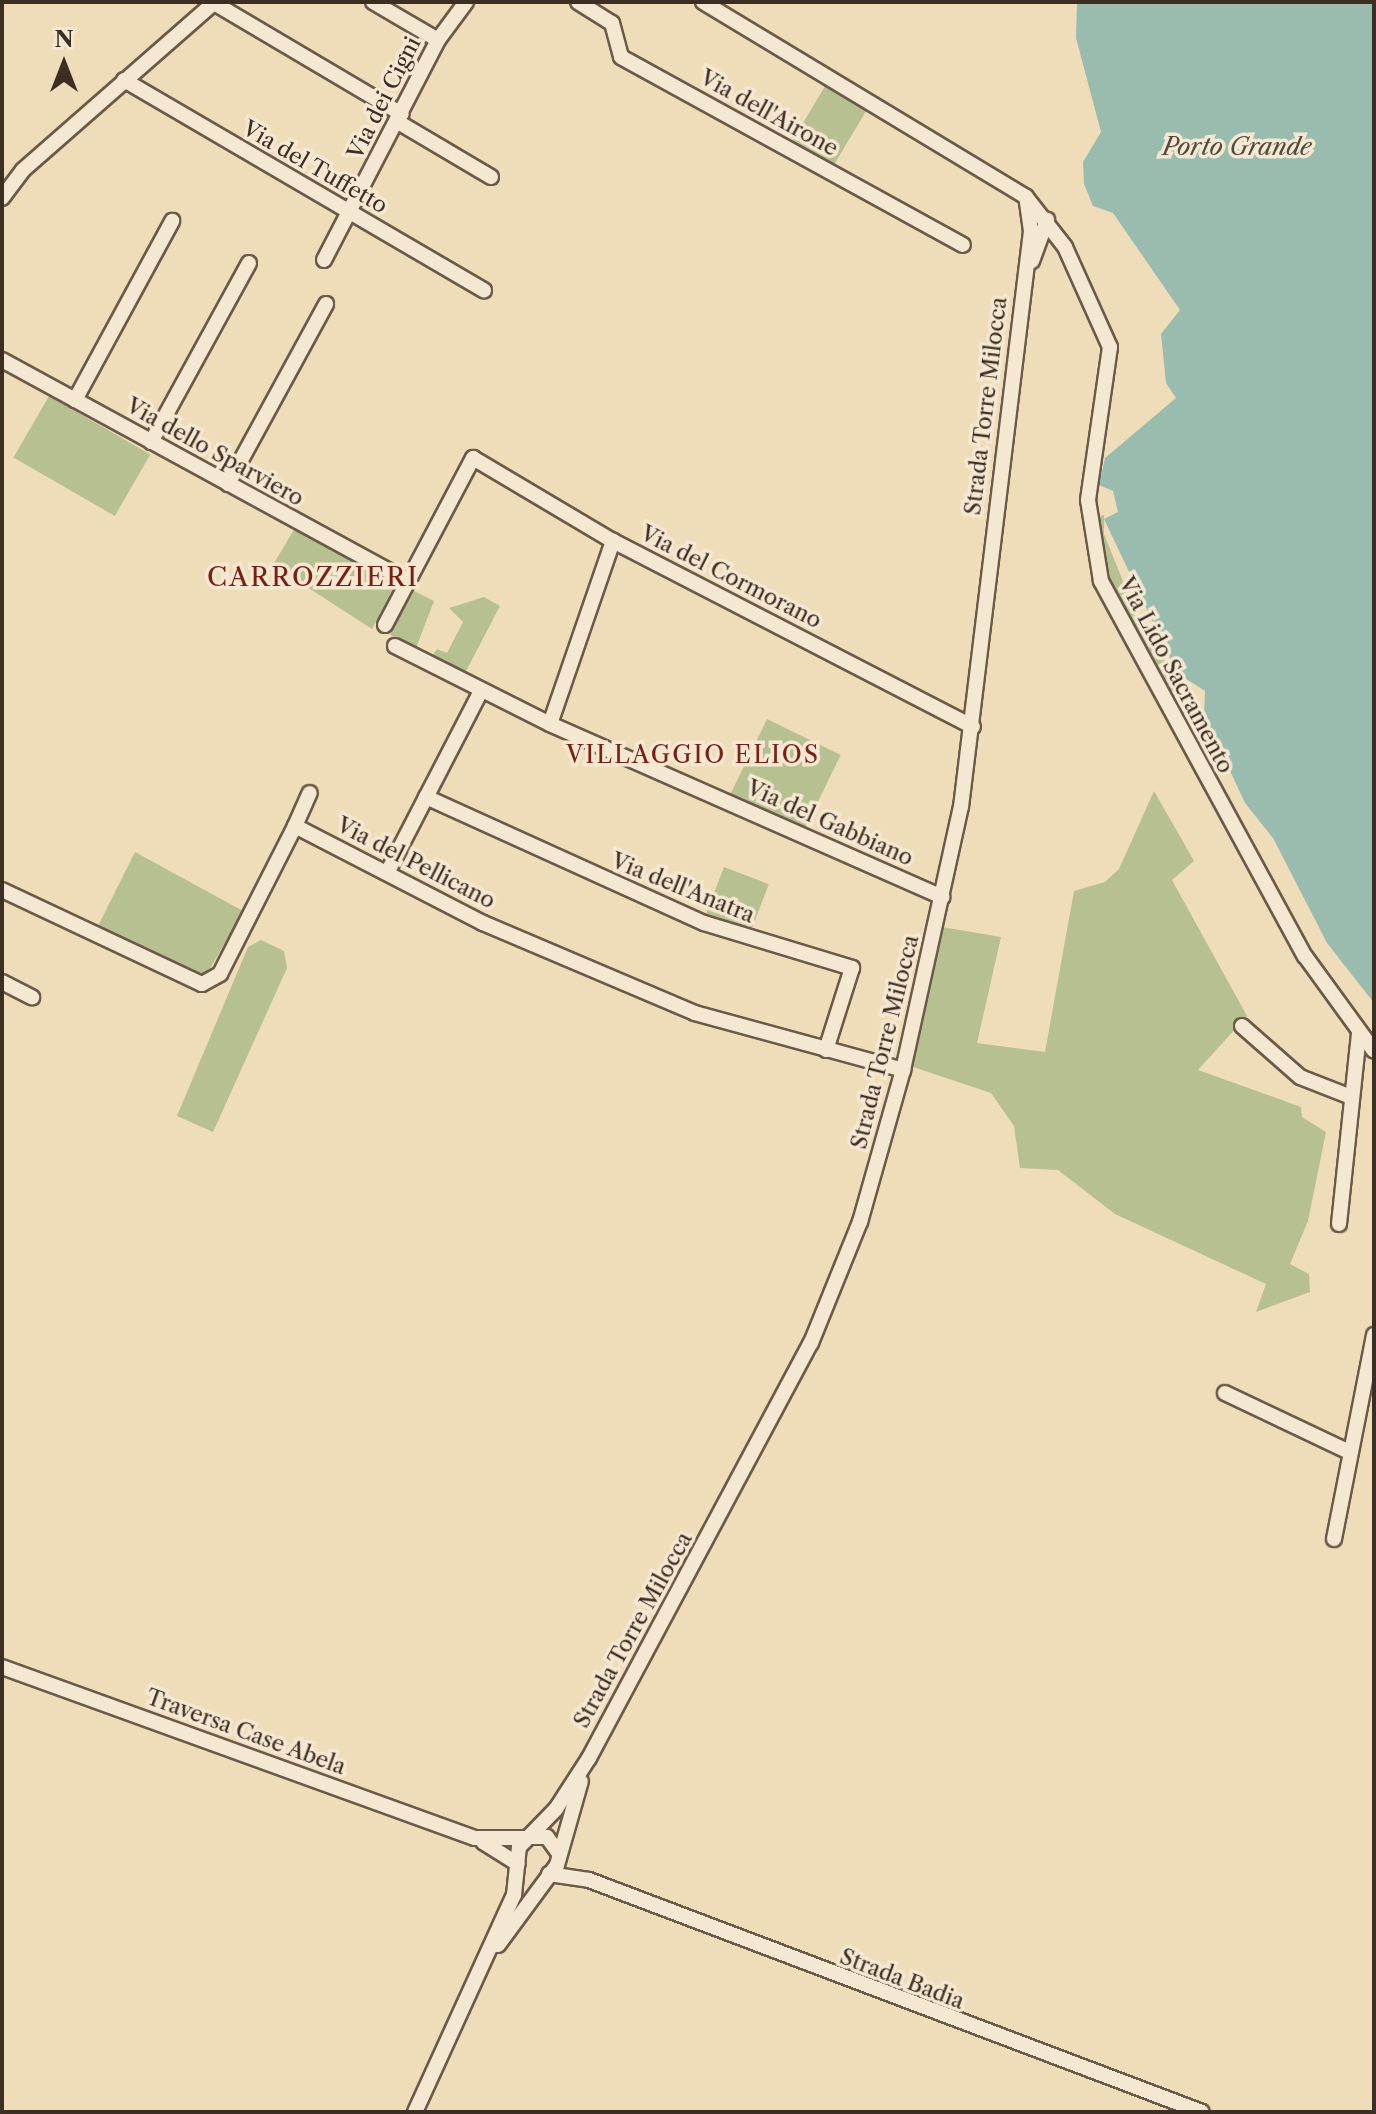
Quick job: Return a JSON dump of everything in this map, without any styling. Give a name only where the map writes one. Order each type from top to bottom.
[{"type":"street","points":[[2,198],[124,80],[214,2],[491,177]]},
{"type":"street","points":[[373,2],[438,40]]},
{"type":"street","name":"Via dei Cigni","points":[[324,260],[438,40],[466,2]]},
{"type":"street","name":"Via dell'Airone","points":[[578,2],[612,23],[621,57],[963,245]]},
{"type":"street","name":"Via Lido Sacramento","points":[[703,2],[1026,197],[1047,220],[1065,247],[1110,347],[1088,500],[1101,581],[1305,956],[1374,1051]]},
{"type":"street","name":"Via del Tuffetto","points":[[124,80],[484,290]]},
{"type":"street","name":"Strada Torre Milocca","points":[[589,1758],[811,1343],[847,1261],[903,1070],[943,897],[973,727],[1031,231],[1026,197]]},
{"type":"street","points":[[1031,231],[1047,220]]},
{"type":"street","points":[[1025,276],[1047,220]]},
{"type":"street","points":[[75,400],[172,221]]},
{"type":"street","points":[[1035,256],[1065,247]]},
{"type":"street","points":[[151,442],[249,263]]},
{"type":"street","points":[[228,484],[326,304]]},
{"type":"street","name":"Via dello Sparviero","points":[[2,360],[408,581]]},
{"type":"street","name":"Via del Cormorano","points":[[408,581],[473,458],[613,541],[973,727]]},
{"type":"street","points":[[550,724],[613,541]]},
{"type":"street","points":[[385,625],[408,581]]},
{"type":"street","name":"Via del Gabbiano","points":[[395,646],[550,724],[943,897]]},
{"type":"street","points":[[387,873],[481,691]]},
{"type":"street","points":[[2,890],[202,984],[220,974],[310,793]]},
{"type":"street","name":"Via dell'Anatra","points":[[426,797],[704,923],[852,968],[826,1050]]},
{"type":"street","name":"Via del Pellicano","points":[[295,826],[387,873],[695,1013],[903,1070]]},
{"type":"street","points":[[4,988],[32,997]]},
{"type":"street","points":[[1242,1026],[1300,1077],[1351,1097]]},
{"type":"street","points":[[1339,1224],[1359,1034]]},
{"type":"street","points":[[1334,1539],[1347,1451],[1373,1331]]},
{"type":"street","points":[[1225,1393],[1347,1451]]},
{"type":"street","name":"Traversa Case Abela","points":[[2,1667],[475,1838]]},
{"type":"street","points":[[415,2112],[489,1957],[527,1838],[589,1758]]},
{"type":"street","points":[[489,1957],[548,1874],[558,1853],[589,1758]]},
{"type":"street","points":[[475,1838],[547,1837],[558,1853],[589,1880]]},
{"type":"street","points":[[475,1838],[531,1876],[548,1874],[589,1880]]},
{"type":"street","name":"Strada Badia","points":[[589,1880],[1202,2112]]},
{"type":"green space","points":[[827,83],[868,108],[832,168],[791,143]]},
{"type":"green space","points":[[49,396],[150,454],[115,516],[14,457]]},
{"type":"green space","points":[[1104,515],[1104,534],[1137,616],[1184,690],[1164,692],[1107,582],[1095,517]]},
{"type":"green space","points":[[295,528],[396,583],[372,629],[273,565]]},
{"type":"green space","points":[[414,591],[434,601],[416,648],[390,635]]},
{"type":"green space","points":[[484,597],[500,606],[465,673],[432,656],[437,649],[447,653],[463,622],[449,608]]},
{"type":"green space","points":[[767,719],[841,755],[804,830],[730,794]]},
{"type":"green space","points":[[1154,791],[1194,861],[1172,880],[1247,1016],[1198,1070],[1301,1107],[1302,1117],[1326,1132],[1308,1221],[1290,1264],[1309,1274],[1310,1292],[1256,1312],[1266,1284],[1115,1214],[1058,1170],[1020,1168],[1014,1126],[991,1093],[910,1066],[942,927],[1001,937],[977,1043],[1045,1052],[1074,891],[1105,882],[1119,869]]},
{"type":"green space","points":[[135,852],[243,911],[208,972],[198,975],[97,928]]},
{"type":"green space","points":[[724,867],[769,884],[750,933],[705,916]]},
{"type":"green space","points":[[261,940],[284,951],[287,968],[213,1132],[177,1116],[248,947]]},
{"type":"water","name":"Porto Grande","points":[[1077,2],[1374,2],[1374,1003],[1327,943],[1273,838],[1245,803],[1204,715],[1205,691],[1177,673],[1104,519],[1118,512],[1113,491],[1099,485],[1105,458],[1176,398],[1166,383],[1161,334],[1180,310],[1113,213],[1093,206],[1084,184],[1083,162],[1101,132],[1076,38]]},
{"type":"district","name":"CARROZZIERI","points":[[313,578]]},
{"type":"district","name":"VILLAGGIO ELIOS","points":[[693,755]]}]
